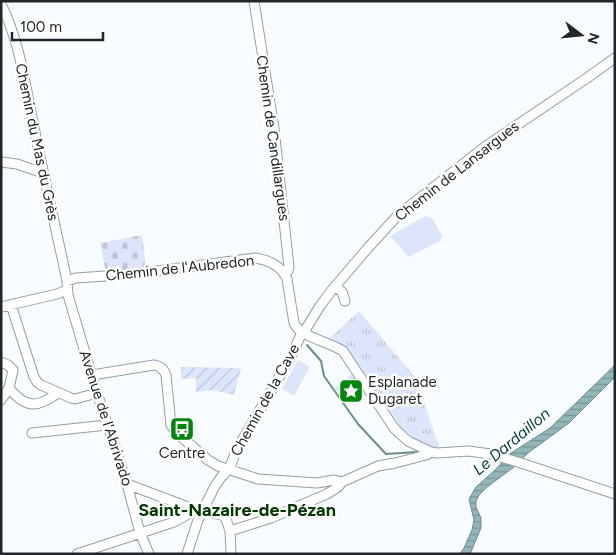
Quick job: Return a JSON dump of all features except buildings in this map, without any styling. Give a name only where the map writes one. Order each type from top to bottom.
[{"type":"street","name":"Chemin de Candillargues","points":[[254,1],[275,137],[289,267],[285,273]]},
{"type":"street","name":"Chemin du Mas du Grès","points":[[1,4],[17,46],[67,285]]},
{"type":"street","name":"Chemin de Lansargues","points":[[303,332],[335,286],[398,215],[494,140],[615,58]]},
{"type":"street","points":[[1,162],[17,164],[43,173]]},
{"type":"street","name":"Chemin de l'Aubredon","points":[[1,307],[57,294],[76,278],[196,267],[255,258],[275,264],[285,273]]},
{"type":"street","points":[[285,273],[289,284],[296,328],[343,351],[399,433],[428,453]]},
{"type":"street","name":"Avenue de l'Abrivado","points":[[67,285],[97,393],[148,554]]},
{"type":"street","points":[[335,286],[342,292],[345,301]]},
{"type":"street","points":[[11,305],[37,382],[71,398],[97,393]]},
{"type":"street","name":"Chemin de la Cave","points":[[187,554],[199,512],[222,476],[229,469],[237,449],[291,357],[303,332]]},
{"type":"street","points":[[1,362],[13,370],[9,388],[1,400]]},
{"type":"street","points":[[92,375],[154,365],[162,368],[166,375],[171,426],[208,460],[218,466],[258,479],[317,483],[334,480],[342,482]]},
{"type":"street","points":[[9,388],[18,399],[31,404],[46,402],[58,393]]},
{"type":"street","points":[[78,398],[101,406]]},
{"type":"street","points":[[32,433],[107,425]]},
{"type":"street","points":[[230,532],[271,518],[327,494],[342,482],[378,466],[428,453],[468,451],[491,454],[615,494]]},
{"type":"street","points":[[127,484],[199,512],[225,516],[230,532],[231,554]]},
{"type":"street","points":[[77,554],[144,533],[199,512]]},
{"type":"green space","points":[[426,216],[432,218],[442,236],[440,241],[409,257],[390,236]]},
{"type":"green space","points":[[142,235],[146,269],[106,272],[100,243]]},
{"type":"green space","points":[[359,311],[416,378],[439,447],[426,446],[403,430],[348,350],[330,338]]},
{"type":"green space","points":[[298,360],[310,367],[294,396],[282,389]]},
{"type":"green space","points":[[181,367],[241,368],[234,395],[213,390],[196,392],[196,378],[181,379]]},
{"type":"green space","points":[[352,374],[362,390],[346,404],[335,388]]},
{"type":"shaded area","points":[[615,365],[615,377],[569,423],[528,453],[514,467],[479,495],[476,507],[481,518],[481,528],[470,554],[460,554],[472,530],[474,520],[469,499],[476,487],[511,453],[550,428]]},
{"type":"waterway","points":[[307,345],[321,361],[324,376],[358,424],[386,454],[417,452]]},
{"type":"place","name":"Esplanade Dugaret","points":[[351,391]]},
{"type":"place","name":"Centre","points":[[182,429]]},
{"type":"district","name":"Saint-Nazaire-de-Pézan","points":[[237,510]]},
{"type":"water label","name":"Le Dardaillon","points":[[511,441]]}]
